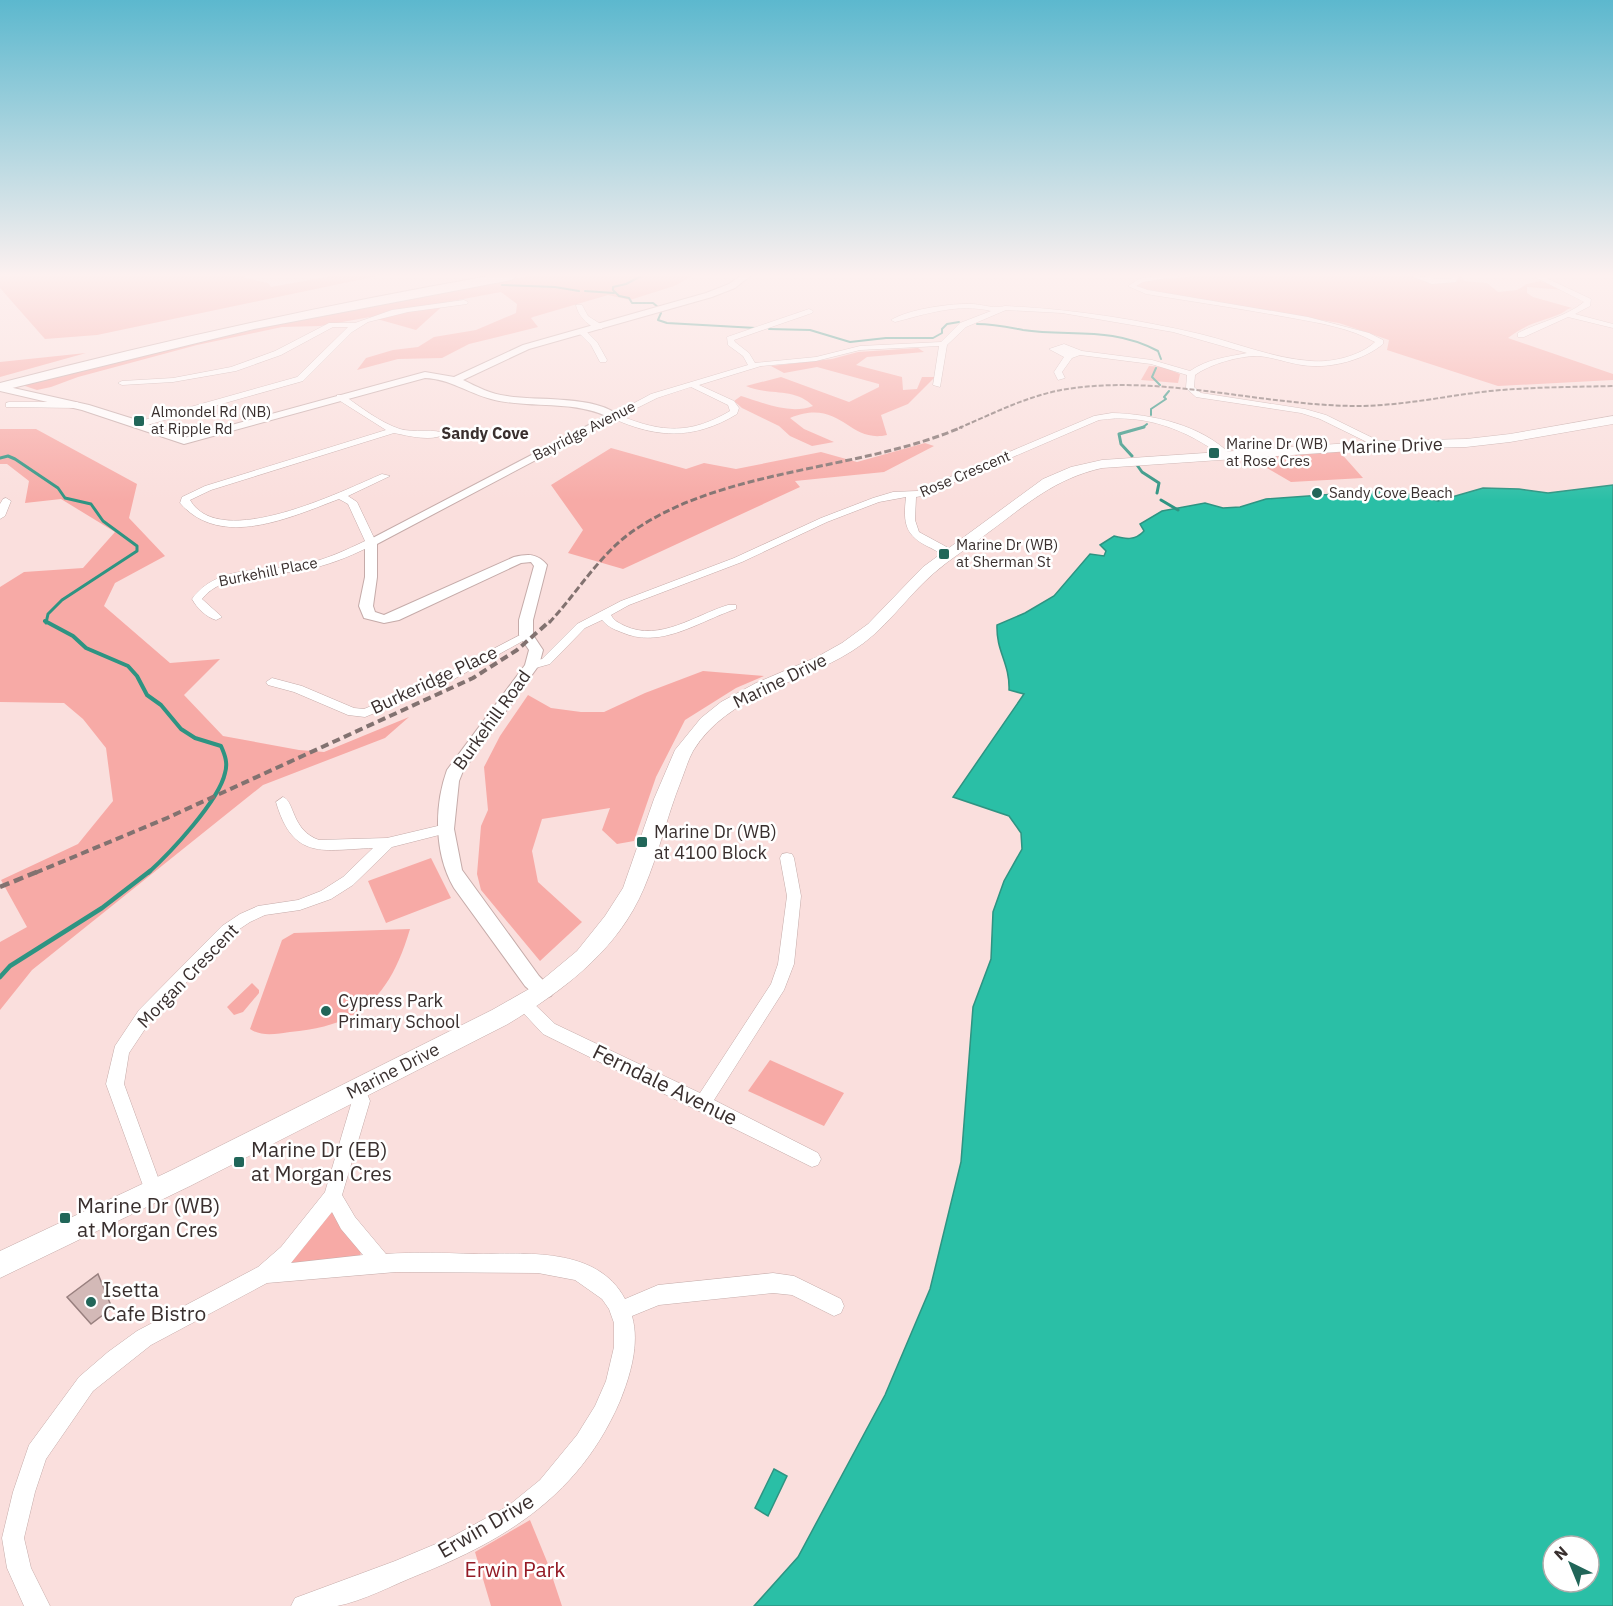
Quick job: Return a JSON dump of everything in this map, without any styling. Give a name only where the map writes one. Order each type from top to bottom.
[{"type":"highway","points":[[7,384],[131,351]]},
{"type":"highway","points":[[7,384],[142,351]]},
{"type":"main road","name":"Marine Drive","points":[[0,1265],[357,1089],[544,991],[585,957],[614,922],[633,889],[664,799],[684,750],[707,722],[727,706],[762,687],[823,661],[848,647],[874,627],[927,570],[1048,482],[1076,470],[1102,464],[1380,445],[1435,446],[1477,442],[1613,420]]},
{"type":"street","points":[[122,383],[173,380],[233,369],[282,351]]},
{"type":"street","points":[[140,424],[300,379],[313,370],[332,351]]},
{"type":"street","points":[[458,380],[518,351]]},
{"type":"street","points":[[598,351],[603,360]]},
{"type":"street","points":[[741,351],[753,366]]},
{"type":"street","name":"Bayridge Avenue","points":[[371,542],[654,396],[753,366],[816,358],[847,351]]},
{"type":"street","points":[[937,385],[942,351]]},
{"type":"street","points":[[1057,351],[1069,356],[1080,353]]},
{"type":"street","points":[[1075,351],[1152,362],[1191,374]]},
{"type":"street","points":[[1247,351],[1312,364],[1328,364],[1366,351]]},
{"type":"street","points":[[1257,354],[1202,366],[1191,374],[1190,388],[1198,395],[1302,411],[1323,417],[1380,445]]},
{"type":"street","points":[[1061,378],[1058,372],[1069,356]]},
{"type":"street","points":[[7,384],[140,424],[174,440],[184,441],[413,376],[434,375],[458,380],[498,398],[607,411],[641,426],[669,433],[682,433],[704,428],[734,412],[735,408],[731,403],[693,385]]},
{"type":"street","points":[[340,397],[391,431]]},
{"type":"street","points":[[9,405],[77,405]]},
{"type":"street","name":"Rose Crescent","points":[[532,665],[546,662],[581,626],[625,603],[738,560],[866,504],[893,495],[919,494],[1104,416],[1121,416],[1166,423],[1187,431],[1231,454]]},
{"type":"street","points":[[385,476],[340,496],[286,515],[259,521],[232,523],[201,517],[185,503],[185,500],[194,494],[208,488],[391,431],[427,436],[441,434]]},
{"type":"street","points":[[911,495],[908,517],[912,530],[918,537],[950,553]]},
{"type":"street","name":"Burkehill Road","points":[[340,496],[352,502],[371,542],[371,577],[366,606],[369,615],[384,619],[394,617],[518,560],[537,559],[541,565],[527,611],[526,635],[536,650],[532,665],[455,770],[450,781],[446,829],[450,857],[460,883],[531,981],[544,991]]},
{"type":"street","points":[[0,516],[6,501]]},
{"type":"street","name":"Burkehill Place","points":[[216,617],[200,604],[197,598],[203,588],[209,584],[225,579],[311,565],[333,559],[371,542]]},
{"type":"street","points":[[604,615],[607,621],[626,632],[652,637],[713,612],[732,607]]},
{"type":"street","name":"Burkeridge Place","points":[[272,682],[298,689],[352,712],[365,713],[441,681],[526,635]]},
{"type":"street","points":[[283,802],[294,833],[307,842],[328,846],[387,843],[446,829]]},
{"type":"street","name":"Morgan Crescent","points":[[154,1191],[115,1084],[121,1051],[138,1026],[227,930],[263,910],[300,905],[326,895],[348,880],[387,843]]},
{"type":"street","points":[[703,1103],[778,986],[786,964],[794,896],[787,858]]},
{"type":"street","name":"Ferndale Avenue","points":[[523,1004],[549,1029],[703,1103],[812,1159]]},
{"type":"street","points":[[38,1606],[30,1595],[19,1568],[13,1538],[24,1492],[37,1453],[86,1384],[144,1338],[265,1274],[294,1246],[333,1196],[361,1101],[357,1089]]},
{"type":"street","points":[[333,1196],[348,1223],[382,1263]]},
{"type":"street","points":[[265,1274],[291,1274],[382,1263],[534,1263],[569,1268],[599,1282],[622,1311],[658,1295],[773,1283],[794,1286],[834,1306]]},
{"type":"street","name":"Erwin Drive","points":[[303,1606],[408,1568],[485,1531],[541,1495],[578,1452],[618,1382],[624,1355],[626,1330],[622,1311]]},
{"type":"green space","points":[[163,351],[175,351],[78,377],[51,387],[37,390],[22,385]]},
{"type":"green space","points":[[390,351],[456,351],[442,358],[398,359],[357,370],[366,358]]},
{"type":"green space","points":[[1390,351],[1546,351],[1613,374],[1613,380],[1498,386]]},
{"type":"green space","points":[[858,352],[924,352],[867,357],[856,365],[902,377],[903,390],[917,389],[922,377],[935,377],[908,404],[881,415],[887,435],[874,436],[863,433],[821,413],[807,413],[790,418],[804,429],[834,442],[812,446],[790,436],[779,426],[742,408],[734,401],[741,396],[786,409],[813,406],[798,396],[746,386],[781,377],[849,402],[879,387],[879,384],[817,367],[784,373],[771,366],[832,359]]},
{"type":"green space","points":[[86,353],[0,377],[0,362]]},
{"type":"green space","points":[[1149,366],[1163,367],[1180,374],[1178,383],[1141,380]]},
{"type":"green space","points":[[0,429],[36,429],[137,484],[129,518],[165,556],[115,583],[104,606],[170,663],[220,659],[184,695],[223,736],[299,750],[324,752],[409,717],[385,738],[263,785],[32,970],[0,1010],[0,942],[27,927],[1,880],[78,844],[113,801],[106,748],[83,719],[64,703],[0,702],[0,587],[24,572],[83,568],[115,532],[61,499],[25,503],[29,481],[7,464],[0,464]]},
{"type":"green space","points":[[925,443],[934,446],[884,472],[795,481],[800,487],[623,569],[568,553],[583,530],[551,485],[611,448],[686,469],[704,463],[736,469],[821,452],[857,462]]},
{"type":"green space","points":[[1339,451],[1363,478],[1291,482],[1248,457]]},
{"type":"green space","points":[[703,671],[764,676],[736,688],[685,720],[656,777],[634,841],[617,844],[602,830],[610,808],[542,819],[532,851],[538,882],[582,922],[540,961],[481,890],[477,874],[481,826],[488,810],[484,767],[500,736],[528,695],[551,708],[604,712],[645,693]]},
{"type":"green space","points":[[431,858],[451,898],[386,923],[368,881]]},
{"type":"green space","points":[[410,929],[393,973],[369,1003],[354,1014],[336,1023],[315,1029],[264,1034],[250,1029],[282,940],[294,933]]},
{"type":"green space","points":[[252,983],[259,993],[243,1012],[234,1015],[227,1007]]},
{"type":"green space","points":[[770,1060],[844,1093],[824,1126],[748,1091]]},
{"type":"green space","points":[[329,1212],[333,1213],[361,1252],[360,1256],[291,1265],[292,1259]]},
{"type":"green space","name":"Erwin Park","points":[[530,1520],[562,1606],[491,1606],[475,1552]]},
{"type":"shaded area","points":[[1613,485],[1613,1606],[754,1606],[798,1557],[885,1395],[930,1289],[961,1162],[973,1007],[991,959],[993,912],[1004,881],[1022,849],[1021,833],[1009,816],[953,797],[1024,694],[1009,690],[997,625],[1025,613],[1054,596],[1090,554],[1104,556],[1106,551],[1100,545],[1114,536],[1133,538],[1137,536],[1144,531],[1140,524],[1162,511],[1205,503],[1223,508],[1240,507],[1266,499],[1377,491],[1395,491],[1438,501],[1483,488],[1548,493]]},
{"type":"shaded area","points":[[774,1469],[787,1476],[768,1516],[755,1508]]},
{"type":"building","name":"Isetta Cafe Bistro","points":[[98,1274],[112,1308],[91,1324],[67,1297]]},
{"type":"waterway","points":[[1158,351],[1161,359]]},
{"type":"waterway","points":[[1156,368],[1152,377],[1160,385]]},
{"type":"waterway","points":[[1151,415],[1151,409],[1166,399],[1164,397],[1169,391]]},
{"type":"waterway","points":[[1143,427],[1147,424]]},
{"type":"waterway","points":[[1132,456],[1121,444],[1119,434],[1143,427]]},
{"type":"waterway","points":[[0,458],[8,456],[15,459],[58,488],[65,498],[91,504],[103,521],[137,546],[137,551],[62,600],[48,614],[46,622]]},
{"type":"waterway","points":[[1137,465],[1142,472],[1159,483],[1157,493]]},
{"type":"waterway","points":[[1161,500],[1178,510]]},
{"type":"waterway","points":[[46,622],[73,636],[86,648],[128,666],[137,676],[147,695],[161,705],[181,729],[195,738],[221,746],[226,759],[226,769],[214,798],[180,840],[150,871]]},
{"type":"waterway","points":[[0,977],[10,966],[102,908],[150,871]]},
{"type":"railway","points":[[959,428],[1035,397],[1061,390],[1097,386],[1171,387],[1281,401],[1355,406],[1406,403],[1505,390],[1613,386]]},
{"type":"railway","points":[[549,623],[611,549],[636,529],[673,509],[712,493],[753,481],[881,453],[962,427]]},
{"type":"railway","points":[[35,873],[167,818],[473,678],[517,650],[550,621]]},
{"type":"railway","points":[[0,887],[39,871]]},
{"type":"place","name":"Almondel Rd (NB) at Ripple Rd","points":[[139,421]]},
{"type":"place","name":"Marine Dr (WB) at Rose Cres","points":[[1214,453]]},
{"type":"place","name":"Sandy Cove Beach","points":[[1317,493]]},
{"type":"place","name":"Marine Dr (WB) at Sherman St","points":[[944,554]]},
{"type":"place","name":"Marine Dr (WB) at 4100 Block","points":[[642,842]]},
{"type":"place","name":"Cypress Park Primary School","points":[[326,1011]]},
{"type":"place","name":"Marine Dr (EB) at Morgan Cres","points":[[239,1162]]},
{"type":"place","name":"Marine Dr (WB) at Morgan Cres","points":[[65,1218]]},
{"type":"place","name":"Isetta Cafe Bistro","points":[[91,1302]]},
{"type":"district","name":"Sandy Cove","points":[[485,433]]}]
